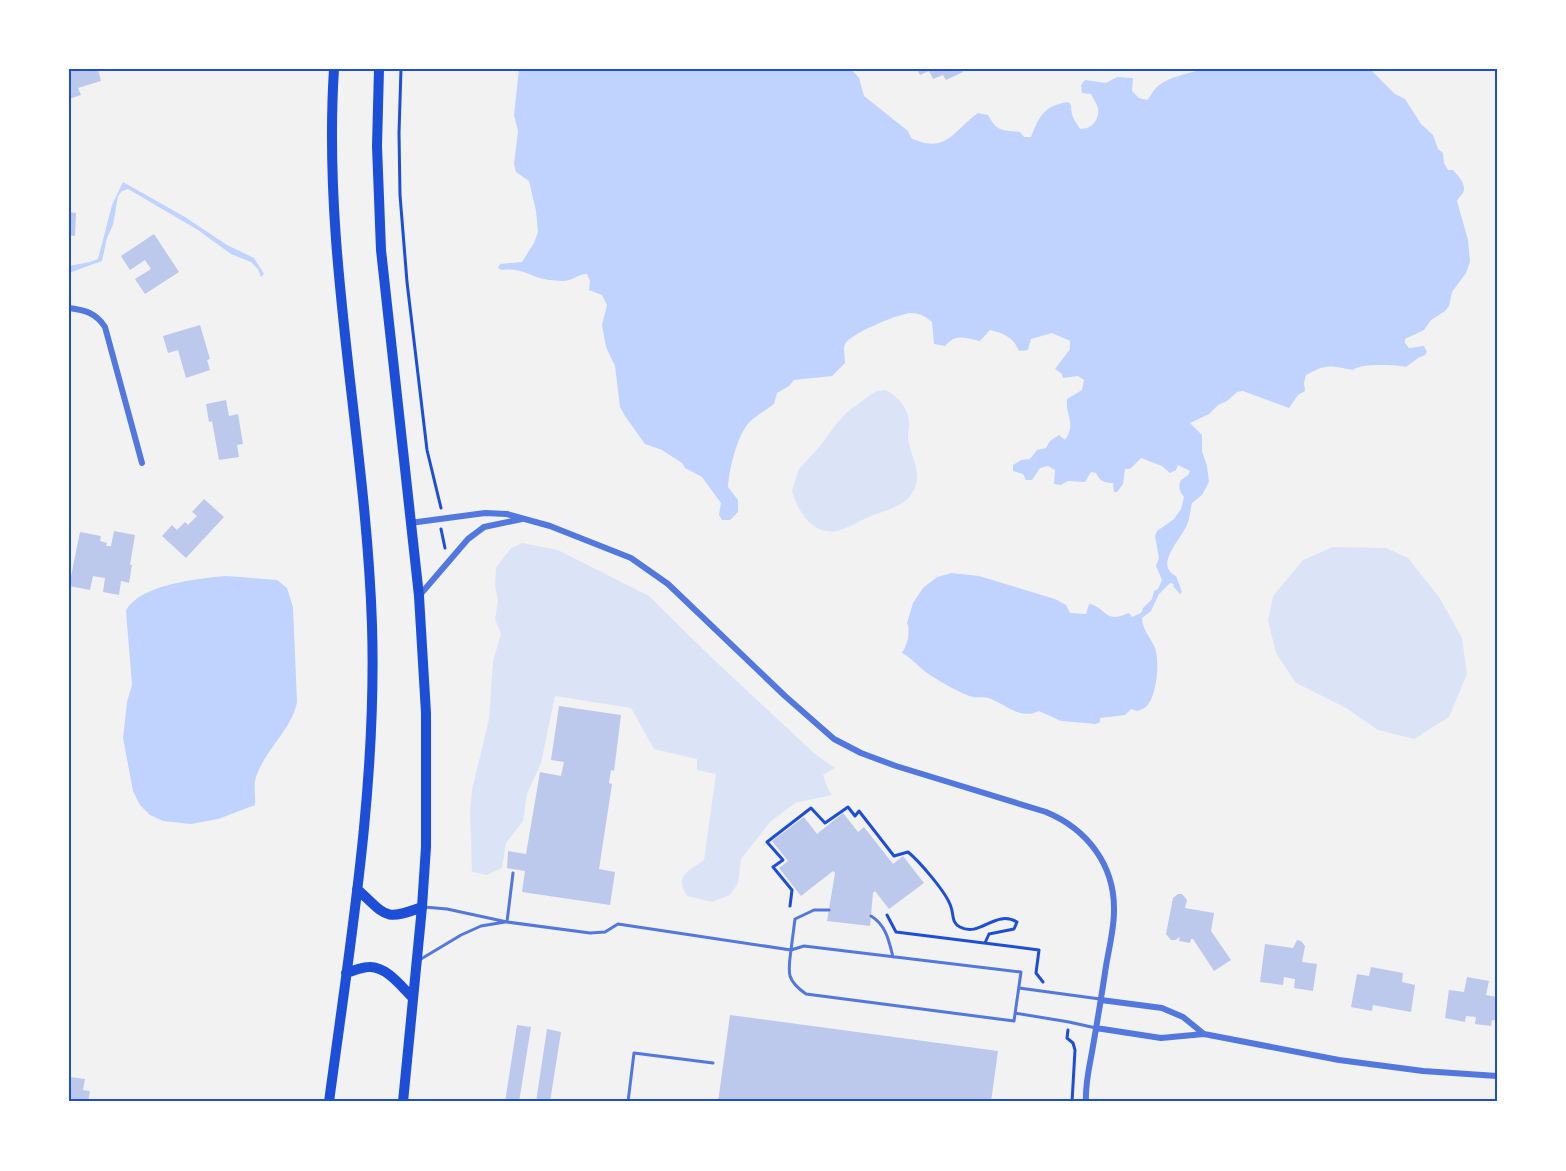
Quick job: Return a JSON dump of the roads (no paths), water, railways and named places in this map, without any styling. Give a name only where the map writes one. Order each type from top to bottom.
[{"type":"highway","points":[[329,1102],[367,801],[371,743],[372,626],[366,518],[338,270],[332,162],[334,69]]},
{"type":"highway","points":[[379,69],[377,146],[381,250],[419,596],[425,678],[427,788],[422,907],[412,997],[406,1100]]},
{"type":"highway","points":[[357,889],[384,913],[391,916],[398,916],[422,907]]},
{"type":"highway","points":[[346,974],[368,966],[376,967],[385,971],[412,997]]},
{"type":"street","points":[[69,308],[84,309],[99,318],[105,327],[142,463]]},
{"type":"street","points":[[410,522],[485,513],[507,514],[550,526],[631,558],[677,592],[819,727],[840,743],[896,766],[1046,812],[1078,829],[1100,855],[1111,883],[1114,899],[1113,926],[1088,1074],[1086,1102]]},
{"type":"street","points":[[419,596],[468,539],[484,527],[522,519]]},
{"type":"street","points":[[1101,999],[1162,1008],[1183,1017],[1204,1034]]},
{"type":"street","points":[[1096,1029],[1161,1038],[1204,1034],[1306,1055],[1383,1066],[1497,1076]]},
{"type":"lane","points":[[507,922],[513,873]]},
{"type":"lane","points":[[422,907],[447,909],[507,922],[590,933],[605,932],[618,924],[791,950],[804,946],[1021,972],[1014,1021],[806,994],[794,985],[788,973],[791,950],[795,919],[814,910],[829,910]]},
{"type":"lane","points":[[871,916],[886,931],[892,957]]},
{"type":"lane","points":[[417,961],[482,926],[507,922]]},
{"type":"lane","points":[[1019,988],[1101,999]]},
{"type":"lane","points":[[1016,1013],[1096,1029]]},
{"type":"lane","points":[[628,1102],[634,1053],[713,1063]]},
{"type":"water","points":[[519,69],[851,69],[859,78],[864,96],[908,131],[911,138],[933,144],[949,138],[978,113],[988,115],[994,125],[1001,129],[1020,132],[1024,137],[1031,137],[1043,113],[1053,106],[1068,102],[1071,105],[1073,118],[1080,129],[1088,128],[1096,120],[1098,112],[1091,94],[1082,93],[1081,85],[1085,80],[1106,83],[1117,77],[1133,78],[1132,91],[1139,98],[1147,100],[1156,88],[1166,81],[1203,69],[1370,69],[1395,94],[1405,99],[1421,124],[1433,135],[1438,149],[1443,153],[1444,163],[1448,170],[1453,170],[1461,180],[1464,190],[1457,201],[1468,240],[1470,262],[1466,273],[1452,292],[1449,306],[1445,311],[1431,320],[1424,330],[1405,339],[1409,348],[1424,346],[1427,352],[1406,367],[1370,365],[1353,370],[1324,367],[1306,375],[1305,391],[1298,395],[1289,408],[1243,391],[1237,392],[1209,414],[1190,423],[1202,435],[1202,451],[1209,482],[1202,495],[1192,503],[1187,524],[1168,560],[1167,566],[1176,576],[1182,592],[1180,594],[1173,586],[1174,584],[1170,583],[1159,594],[1151,611],[1142,618],[1145,630],[1155,648],[1157,662],[1155,687],[1146,707],[1137,711],[1131,709],[1125,715],[1100,718],[1100,722],[1096,724],[1061,721],[1039,711],[1020,713],[988,698],[973,697],[957,691],[930,675],[902,653],[908,638],[907,623],[913,603],[923,588],[937,577],[952,573],[979,576],[1055,599],[1066,605],[1070,613],[1086,614],[1089,604],[1111,616],[1119,617],[1129,613],[1132,617],[1141,613],[1162,580],[1156,566],[1159,558],[1155,536],[1157,531],[1174,519],[1181,509],[1184,497],[1180,491],[1181,480],[1190,471],[1178,465],[1176,470],[1170,473],[1162,466],[1141,458],[1130,469],[1125,469],[1123,484],[1117,492],[1114,492],[1113,483],[1103,481],[1096,473],[1091,472],[1085,482],[1068,481],[1061,485],[1054,484],[1055,470],[1048,466],[1040,468],[1032,480],[1026,480],[1023,474],[1013,471],[1013,465],[1021,460],[1030,459],[1037,450],[1046,448],[1050,441],[1059,435],[1065,440],[1070,429],[1067,399],[1082,390],[1084,380],[1078,376],[1063,378],[1062,374],[1055,369],[1070,349],[1070,341],[1052,333],[1031,339],[1028,350],[1019,351],[1008,337],[990,330],[980,341],[957,338],[945,346],[934,344],[932,322],[922,315],[910,313],[885,321],[856,335],[845,344],[845,363],[832,376],[794,380],[777,393],[774,404],[748,424],[736,448],[728,487],[738,500],[738,512],[730,520],[722,520],[719,515],[721,503],[702,477],[685,468],[682,463],[662,450],[645,444],[620,407],[615,366],[606,347],[602,325],[607,305],[602,295],[589,290],[590,281],[587,274],[567,281],[559,281],[498,268],[500,264],[522,262],[538,232],[529,181],[516,172],[514,164],[518,131],[514,115]]},
{"type":"water","points":[[123,182],[185,217],[227,245],[254,258],[264,274],[261,277],[258,269],[251,262],[231,254],[198,230],[128,189],[122,191],[118,196],[113,225],[107,238],[102,261],[69,273],[69,266],[98,259],[112,205]]},
{"type":"water","points":[[226,576],[277,580],[287,588],[293,607],[297,702],[290,721],[260,767],[255,784],[255,805],[218,819],[191,824],[163,821],[150,815],[140,805],[133,791],[123,738],[127,702],[132,685],[126,611],[133,602],[156,589],[186,581]]}]
